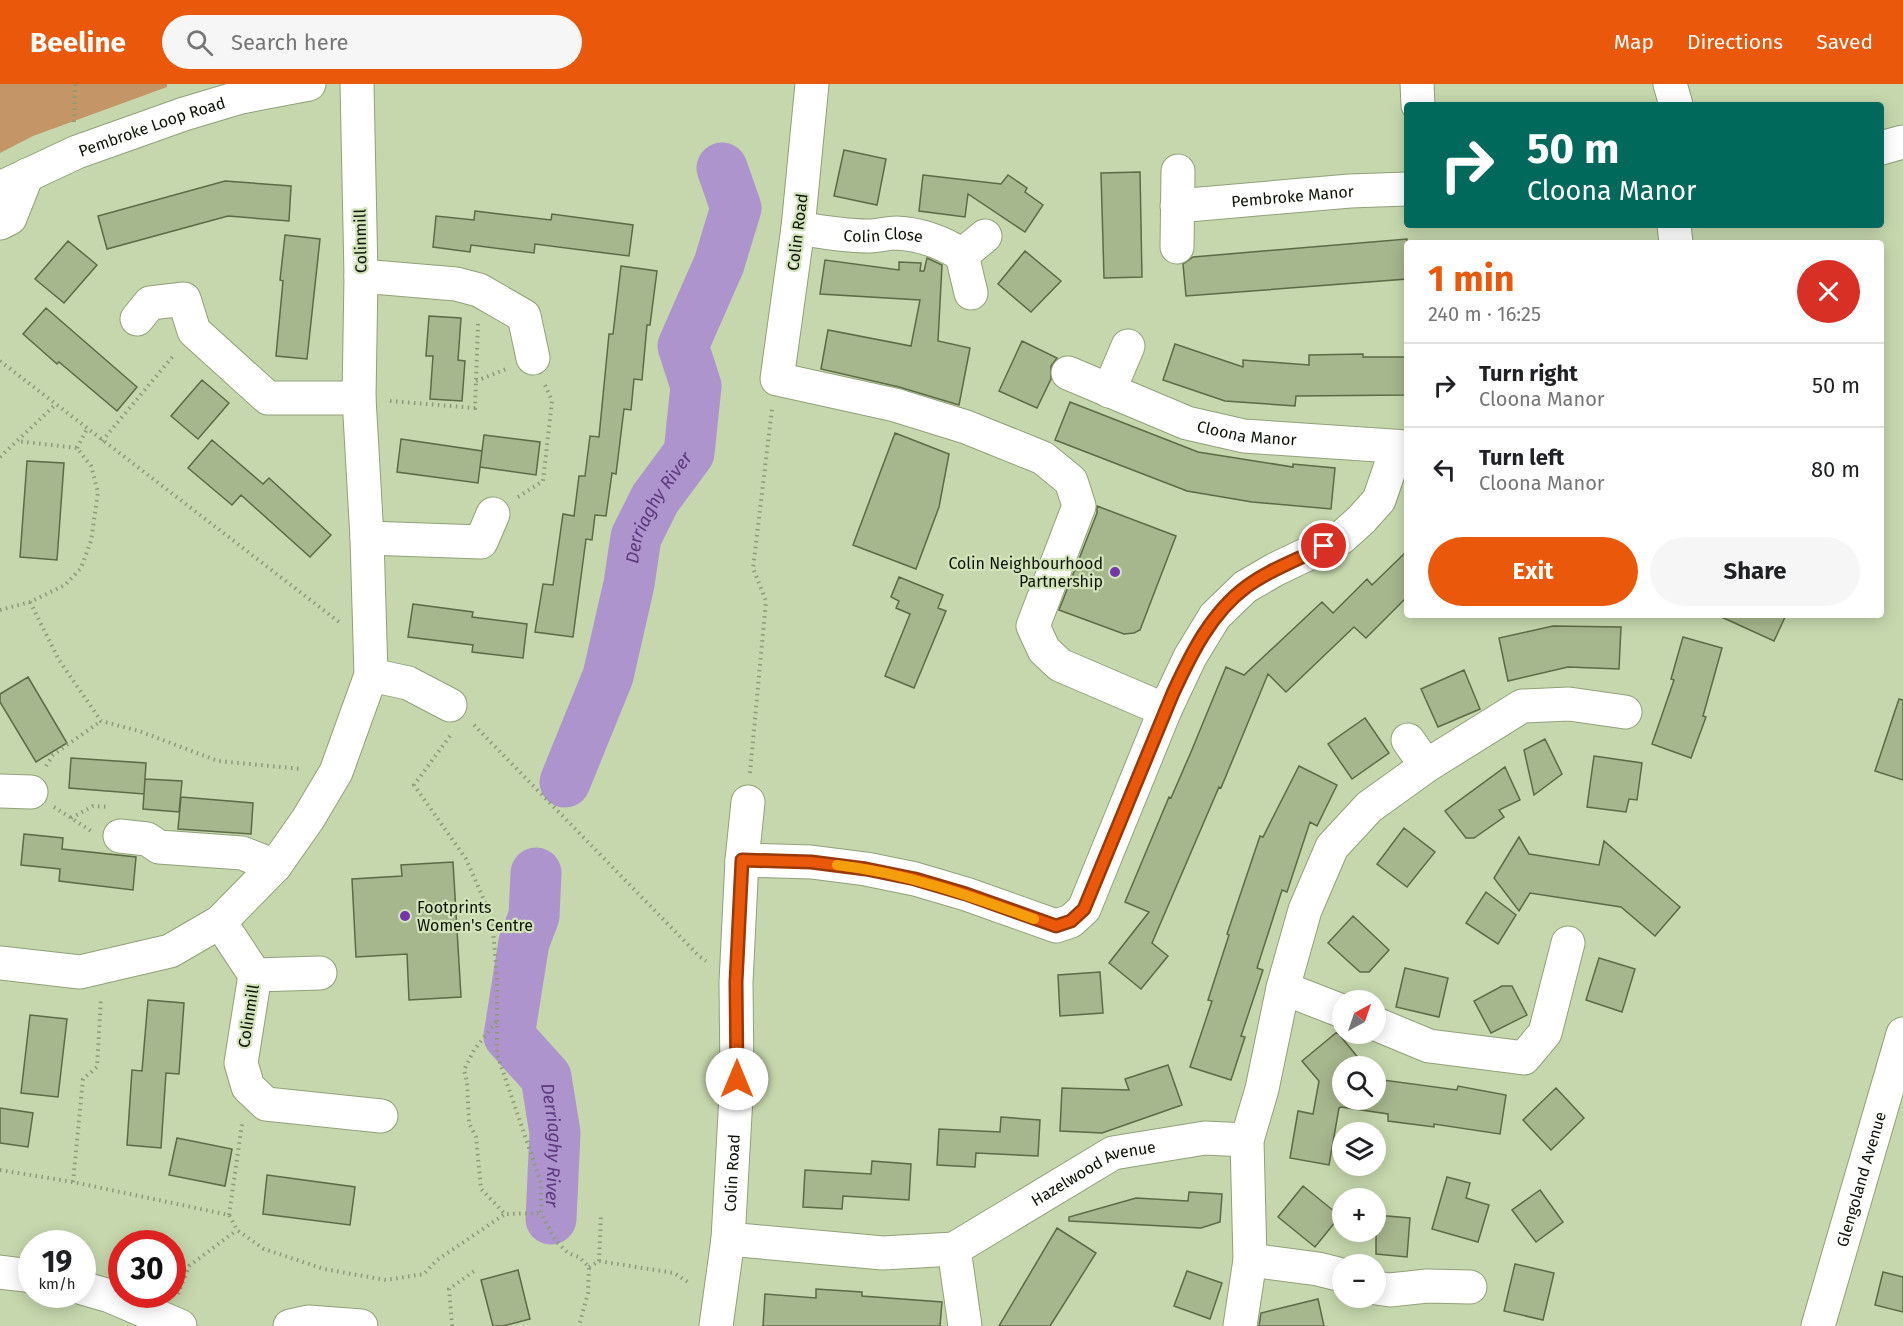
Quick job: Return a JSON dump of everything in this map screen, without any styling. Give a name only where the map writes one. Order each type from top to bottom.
[{"type":"street","name":"Pembroke Loop Road","points":[[14,181],[77,152],[184,114],[241,90],[309,84]]},
{"type":"street","name":"Colinmill","points":[[0,963],[80,972],[170,951],[220,922],[275,866],[308,819],[336,772],[371,675],[367,538],[359,398],[361,276],[357,84]]},
{"type":"street","name":"Colin Road","points":[[777,379],[798,228],[812,84]]},
{"type":"street","points":[[1417,84],[1418,102]]},
{"type":"street","points":[[1670,84],[1675,102]]},
{"type":"street","points":[[1884,147],[1903,142]]},
{"type":"street","points":[[1177,247],[1178,171]]},
{"type":"street","points":[[0,224],[9,219],[14,181]]},
{"type":"street","name":"Pembroke Manor","points":[[1177,206],[1350,191],[1404,189]]},
{"type":"street","name":"Colin Close","points":[[798,228],[869,236],[895,233],[945,244],[974,245],[971,293]]},
{"type":"street","points":[[361,276],[456,284],[479,290],[524,316],[533,358]]},
{"type":"street","points":[[137,319],[150,303],[184,299],[194,331],[268,398],[359,398]]},
{"type":"street","points":[[1109,391],[1128,346]]},
{"type":"street","name":"Cloona Manor","points":[[742,860],[811,862],[866,869],[915,879],[956,891],[1056,926],[1071,921],[1084,909],[1190,657],[1215,616],[1245,587],[1276,569],[1341,538],[1361,520],[1379,500],[1392,462],[1400,447],[1244,436],[1187,423],[1068,373]]},
{"type":"street","points":[[777,379],[895,405],[966,427],[1043,458],[1071,481],[1079,506],[1033,626],[1044,650],[1059,665],[1166,711]]},
{"type":"street","points":[[367,538],[481,542],[493,514]]},
{"type":"street","points":[[371,675],[408,683],[458,711]]},
{"type":"street","points":[[1240,1326],[1250,1260],[1248,1140],[1262,1089],[1283,988],[1305,910],[1332,847],[1417,753],[1522,706],[1569,704],[1625,712]]},
{"type":"street","name":"Colin Road","points":[[717,1313],[728,1239],[737,1079],[736,982],[742,860],[748,802]]},
{"type":"street","points":[[120,836],[147,839],[159,846],[242,853],[275,866]]},
{"type":"street","name":"Colinmill","points":[[220,922],[255,975],[240,1063],[248,1087]]},
{"type":"street","points":[[1386,1028],[1429,1046],[1524,1058],[1545,1033],[1568,943]]},
{"type":"street","points":[[255,975],[320,973]]},
{"type":"street","points":[[1283,988],[1332,1007]]},
{"type":"street","name":"Glengoland Avenue","points":[[1818,1326],[1903,1034]]},
{"type":"street","points":[[248,1087],[266,1104],[381,1116]]},
{"type":"street","name":"Hazelwood Avenue","points":[[728,1239],[883,1254],[954,1249],[1113,1153],[1205,1138],[1248,1140]]},
{"type":"street","points":[[954,1249],[965,1326]]},
{"type":"street","points":[[1250,1260],[1332,1272]]},
{"type":"street","points":[[0,1272],[18,1274]]},
{"type":"street","points":[[1386,1289],[1427,1286],[1470,1287]]},
{"type":"street","points":[[96,1292],[174,1323]]},
{"type":"street","points":[[290,1326],[308,1322],[361,1326]]},
{"type":"path","points":[[74,130],[75,84]]},
{"type":"path","points":[[359,398],[475,408],[479,290]]},
{"type":"path","points":[[102,441],[194,331]]},
{"type":"path","points":[[476,381],[533,358],[552,400],[543,481],[493,514]]},
{"type":"path","points":[[0,361],[337,622],[370,628]]},
{"type":"path","points":[[748,802],[766,601],[753,568],[777,379]]},
{"type":"path","points":[[0,457],[55,405]]},
{"type":"path","points":[[77,448],[87,429]]},
{"type":"path","points":[[0,610],[30,602],[65,585],[81,568],[91,541],[98,492],[91,466],[77,448],[17,441]]},
{"type":"path","points":[[30,602],[59,660],[101,721],[139,731],[218,761],[336,772]]},
{"type":"path","points":[[579,1326],[588,1293],[589,1267],[579,1257],[568,1253],[556,1241],[542,1213],[541,1183],[497,1054],[497,978],[492,918],[466,859],[414,785],[458,711],[699,956],[736,982]]},
{"type":"path","points":[[101,721],[53,755],[15,792],[95,834],[120,836]]},
{"type":"path","points":[[73,1182],[83,1079],[97,1067],[103,966]]},
{"type":"path","points":[[496,1021],[474,1050],[464,1070],[467,1082],[469,1123],[476,1137],[481,1190],[505,1214]]},
{"type":"path","points":[[248,1087],[229,1215],[237,1230],[264,1249],[324,1269],[386,1280],[424,1274],[436,1260],[505,1214],[542,1213]]},
{"type":"path","points":[[0,1170],[73,1182],[229,1215]]},
{"type":"path","points":[[599,1261],[601,1215]]},
{"type":"path","points":[[174,1323],[189,1266],[237,1230]]},
{"type":"path","points":[[589,1267],[599,1261],[674,1274],[717,1313]]},
{"type":"path","points":[[452,1326],[448,1289],[477,1269]]},
{"type":"shaded area","points":[[0,84],[167,84],[167,87],[33,136],[0,153]]},
{"type":"building","points":[[844,150],[886,159],[877,205],[834,196]]},
{"type":"building","points":[[1140,172],[1142,277],[1104,278],[1101,173]]},
{"type":"building","points":[[923,175],[1001,184],[1008,175],[1027,188],[1025,192],[1043,205],[1025,232],[968,194],[965,217],[919,211]]},
{"type":"building","points":[[225,181],[291,186],[289,221],[228,216],[107,249],[98,216]]},
{"type":"building","points":[[475,211],[551,220],[552,214],[633,225],[629,256],[535,244],[534,253],[471,245],[470,252],[433,247],[436,216],[474,220]]},
{"type":"building","points":[[285,235],[320,239],[307,359],[276,356]]},
{"type":"building","points":[[1407,239],[1404,240],[1404,279],[1186,296],[1183,264],[1193,257]]},
{"type":"building","points":[[68,241],[97,265],[64,303],[35,279]]},
{"type":"building","points":[[1025,251],[1061,281],[1031,312],[998,284]]},
{"type":"building","points":[[927,258],[942,265],[938,341],[970,348],[959,405],[899,387],[821,369],[828,330],[911,346],[920,300],[820,294],[825,260],[899,270],[899,262],[921,263],[920,271],[924,271]]},
{"type":"building","points":[[621,266],[657,271],[650,325],[647,325],[642,380],[634,379],[631,410],[624,409],[616,474],[612,473],[606,516],[595,515],[592,540],[586,539],[573,637],[535,632],[543,584],[553,585],[563,514],[574,516],[579,476],[585,476],[590,436],[599,437],[609,334],[613,334]]},
{"type":"building","points":[[46,308],[137,387],[117,411],[23,334]]},
{"type":"building","points":[[429,316],[461,318],[458,360],[465,361],[462,401],[430,399],[433,356],[426,356]]},
{"type":"building","points":[[1022,341],[1057,358],[1051,366],[1051,379],[1037,408],[999,391]]},
{"type":"building","points":[[1175,344],[1243,367],[1243,360],[1309,365],[1309,355],[1363,354],[1363,357],[1404,357],[1404,395],[1296,396],[1295,406],[1225,401],[1163,380]]},
{"type":"building","points":[[202,380],[229,403],[198,439],[171,416]]},
{"type":"building","points":[[1070,402],[1198,452],[1293,467],[1293,464],[1335,468],[1331,509],[1252,502],[1187,491],[1055,440]]},
{"type":"building","points":[[895,433],[949,454],[939,507],[916,569],[853,545]]},
{"type":"building","points":[[484,435],[540,442],[536,475],[480,467]]},
{"type":"building","points":[[401,439],[482,451],[478,483],[397,472]]},
{"type":"building","points":[[212,440],[263,484],[269,478],[331,535],[310,557],[241,495],[232,505],[188,468]]},
{"type":"building","points":[[27,461],[64,463],[57,560],[20,557]]},
{"type":"building","name":"Colin Neighbourhood Partnership","points":[[1097,506],[1176,536],[1140,630],[1134,633],[1124,634],[1059,610],[1097,513]]},
{"type":"building","points":[[1404,554],[1404,600],[1366,638],[1354,627],[1286,692],[1268,674],[1221,788],[1219,787],[1152,943],[1168,956],[1141,989],[1109,963],[1149,912],[1125,902],[1226,667],[1244,675],[1322,602],[1333,613],[1367,579],[1372,585]]},
{"type":"building","points":[[899,577],[943,595],[938,608],[946,611],[914,688],[885,676],[910,614],[896,608],[899,601],[891,597]]},
{"type":"building","points":[[413,604],[473,612],[472,617],[527,624],[523,658],[472,652],[473,645],[408,637]]},
{"type":"building","points":[[1724,618],[1785,618],[1774,641]]},
{"type":"building","points":[[1553,626],[1621,627],[1619,669],[1568,667],[1508,681],[1499,638]]},
{"type":"building","points":[[1683,637],[1722,648],[1703,716],[1706,717],[1691,758],[1652,744],[1674,680],[1671,679]]},
{"type":"building","points":[[1464,670],[1480,709],[1438,727],[1421,689]]},
{"type":"building","points":[[28,677],[67,743],[36,762],[0,702],[0,694]]},
{"type":"building","points":[[1899,699],[1903,700],[1903,780],[1875,771]]},
{"type":"building","points":[[1365,718],[1389,753],[1352,779],[1328,744]]},
{"type":"building","points":[[1545,739],[1562,774],[1534,795],[1524,750]]},
{"type":"building","points":[[1594,756],[1642,763],[1637,800],[1629,799],[1626,812],[1587,807]]},
{"type":"building","points":[[71,758],[146,763],[144,794],[69,788]]},
{"type":"building","points":[[1299,766],[1337,785],[1317,826],[1310,822],[1287,892],[1282,890],[1257,968],[1263,970],[1241,1036],[1245,1037],[1231,1080],[1190,1067],[1212,1001],[1208,1000],[1229,935],[1227,934],[1260,836],[1263,837]]},
{"type":"building","points":[[1505,767],[1520,800],[1499,810],[1504,817],[1474,838],[1466,838],[1445,811]]},
{"type":"building","points":[[145,779],[182,781],[179,812],[143,809]]},
{"type":"building","points":[[181,797],[253,803],[251,834],[178,829]]},
{"type":"building","points":[[1404,828],[1435,852],[1407,887],[1377,864]]},
{"type":"building","points":[[24,834],[63,838],[62,849],[136,857],[133,890],[59,881],[60,869],[21,865]]},
{"type":"building","points":[[1519,837],[1529,854],[1599,865],[1604,841],[1680,907],[1655,936],[1621,907],[1530,893],[1519,911],[1494,878]]},
{"type":"building","name":"Footprints Women's Centre","points":[[453,862],[461,997],[409,1000],[407,954],[356,957],[352,879],[402,876],[401,865]]},
{"type":"building","points":[[1486,892],[1516,915],[1498,944],[1466,923]]},
{"type":"building","points":[[1353,916],[1389,950],[1369,972],[1360,972],[1328,943]]},
{"type":"building","points":[[1599,958],[1635,969],[1622,1012],[1586,1000]]},
{"type":"building","points":[[1405,968],[1448,978],[1439,1017],[1396,1007]]},
{"type":"building","points":[[1100,972],[1103,1013],[1060,1016],[1058,975]]},
{"type":"building","points":[[1502,986],[1512,986],[1527,1015],[1491,1033],[1474,1001]]},
{"type":"building","points":[[148,1000],[184,1003],[179,1074],[166,1073],[161,1148],[127,1145],[132,1070],[142,1071]]},
{"type":"building","points":[[30,1015],[67,1019],[58,1097],[21,1093]]},
{"type":"building","points":[[1332,1036],[1332,1044],[1347,1044],[1357,1056],[1332,1056],[1332,1110],[1339,1110],[1337,1122],[1332,1122],[1332,1148],[1329,1165],[1290,1158],[1298,1111],[1313,1114],[1319,1081],[1302,1061]]},
{"type":"building","points":[[1168,1065],[1182,1105],[1102,1133],[1060,1131],[1062,1088],[1129,1090],[1125,1079]]},
{"type":"building","points":[[1386,1080],[1457,1090],[1458,1086],[1506,1095],[1500,1134],[1434,1124],[1434,1127],[1388,1121],[1388,1114],[1361,1110],[1386,1110]]},
{"type":"building","points":[[1556,1088],[1584,1118],[1551,1150],[1523,1120]]},
{"type":"building","points":[[0,1108],[33,1113],[28,1147],[0,1143]]},
{"type":"building","points":[[1001,1117],[1040,1120],[1038,1156],[976,1153],[975,1167],[937,1165],[939,1129],[1000,1132]]},
{"type":"building","points":[[177,1138],[232,1149],[225,1186],[169,1175]]},
{"type":"building","points":[[872,1161],[911,1164],[909,1200],[843,1196],[842,1209],[803,1207],[805,1170],[871,1174]]},
{"type":"building","points":[[267,1175],[355,1187],[350,1225],[263,1214]]},
{"type":"building","points":[[1447,1177],[1470,1183],[1466,1198],[1489,1205],[1478,1242],[1432,1229]]},
{"type":"building","points":[[1303,1186],[1332,1210],[1332,1226],[1315,1247],[1278,1217]]},
{"type":"building","points":[[1540,1190],[1563,1222],[1536,1242],[1512,1210]]},
{"type":"building","points":[[1189,1192],[1222,1194],[1220,1222],[1201,1228],[1069,1221],[1069,1217],[1136,1198],[1188,1201]]},
{"type":"building","points":[[1386,1216],[1410,1218],[1407,1257],[1376,1254],[1376,1242],[1386,1242]]},
{"type":"building","points":[[1057,1228],[1096,1253],[1050,1326],[999,1326]]},
{"type":"building","points":[[1515,1264],[1554,1273],[1543,1320],[1504,1311]]},
{"type":"building","points":[[518,1270],[530,1319],[503,1326],[493,1326],[481,1280]]},
{"type":"building","points":[[1187,1271],[1222,1283],[1210,1319],[1174,1306]]},
{"type":"building","points":[[1883,1272],[1903,1277],[1903,1312],[1875,1305]]},
{"type":"building","points":[[816,1289],[862,1292],[862,1296],[942,1302],[940,1326],[763,1326],[765,1294],[816,1298]]},
{"type":"building","points":[[1318,1299],[1324,1326],[1259,1326],[1261,1313]]},
{"type":"waterway","name":"Derriaghy River","points":[[565,782],[608,676],[629,584],[636,537],[655,499],[689,453],[696,386],[683,346],[719,264],[736,208],[722,168]]},
{"type":"waterway","name":"Derriaghy River","points":[[536,873],[534,916],[524,942],[509,1036],[546,1077],[555,1133],[551,1219]]},
{"type":"slow traffic","points":[[837,865],[915,879],[966,894],[1034,919]]},
{"type":"place","name":"Colin Neighbourhood Partnership","points":[[1115,572]]},
{"type":"place","name":"Footprints Women's Centre","points":[[405,916]]},
{"type":"route","points":[[737,1079],[736,982],[742,860],[811,862],[866,869],[915,879],[966,894],[1056,926],[1071,921],[1084,909],[1173,693],[1190,657],[1215,616],[1245,587],[1324,546]]}]
